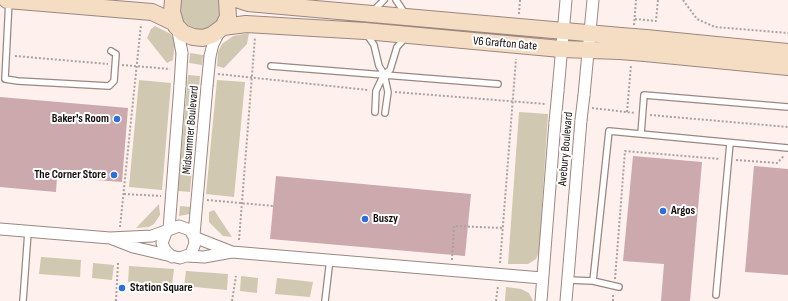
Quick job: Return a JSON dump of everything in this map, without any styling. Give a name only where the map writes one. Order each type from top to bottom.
[{"type":"street","points":[[8,0],[152,12],[176,24]]},
{"type":"street","points":[[173,0],[172,12],[176,24]]},
{"type":"street","points":[[222,28],[228,17],[227,0]]},
{"type":"street","name":"V6 Grafton Gate","points":[[239,0],[248,3],[590,32],[620,43],[788,67]]},
{"type":"street","name":"Avebury Boulevard","points":[[540,301],[566,0]]},
{"type":"street","name":"Avebury Boulevard","points":[[566,301],[581,120],[593,0]]},
{"type":"street","name":"V6 Grafton Gate","points":[[176,24],[183,33],[192,37],[203,38],[212,35],[222,28],[246,24],[365,31],[561,49],[588,50],[620,43]]},
{"type":"street","name":"Midsummer Boulevard","points":[[168,230],[182,53],[176,24]]},
{"type":"street","name":"Midsummer Boulevard","points":[[194,236],[210,56],[213,44],[222,28]]},
{"type":"street","name":"V6 Grafton Gate","points":[[646,46],[788,52]]},
{"type":"street","points":[[0,229],[110,238],[152,236],[176,226],[183,226],[194,236],[232,252]]},
{"type":"street","points":[[168,230],[164,235],[162,243],[164,250],[172,257]]},
{"type":"street","points":[[187,256],[195,246],[194,236]]},
{"type":"street","points":[[110,238],[172,257],[180,258],[187,256],[204,257],[232,252],[452,269],[542,278]]},
{"type":"lane","points":[[8,0],[5,79],[109,86],[114,81],[116,64],[116,54],[111,51]]},
{"type":"lane","points":[[370,13],[384,0]]},
{"type":"lane","points":[[396,0],[407,16]]},
{"type":"lane","points":[[365,31],[374,46],[379,66],[384,74],[388,92],[385,113]]},
{"type":"lane","points":[[376,112],[376,91],[384,74],[390,70],[397,47],[407,35]]},
{"type":"lane","points":[[271,66],[498,84]]},
{"type":"lane","points":[[641,134],[644,95],[788,107]]},
{"type":"lane","points":[[593,281],[609,131],[788,148]]},
{"type":"lane","points":[[716,295],[730,143]]},
{"type":"lane","points":[[23,301],[28,232]]},
{"type":"lane","points":[[325,301],[330,259]]},
{"type":"lane","points":[[568,280],[593,281],[616,287]]},
{"type":"path","points":[[519,14],[520,0]]},
{"type":"path","points":[[635,19],[656,21],[658,0]]},
{"type":"path","points":[[684,0],[697,19],[715,27],[788,34]]},
{"type":"path","points":[[120,228],[141,24]]},
{"type":"path","points":[[239,240],[251,77],[256,34]]},
{"type":"path","points":[[5,56],[175,70]]},
{"type":"path","points":[[500,263],[516,57]]},
{"type":"path","points":[[213,73],[376,91]]},
{"type":"path","points":[[388,92],[551,105]]},
{"type":"path","points":[[588,108],[788,127]]},
{"type":"path","points":[[613,301],[616,287],[625,151],[777,163],[783,157],[788,157]]},
{"type":"path","points":[[124,194],[161,196]]},
{"type":"path","points":[[206,200],[274,206]]},
{"type":"path","points":[[452,269],[454,226],[503,228]]},
{"type":"path","points":[[116,301],[118,263]]},
{"type":"path","points":[[232,301],[236,276]]},
{"type":"path","points":[[496,301],[498,286]]},
{"type":"shaded area","points":[[182,0],[218,0],[220,15],[216,23],[210,28],[202,30],[194,30],[187,26],[182,20],[179,12]]},
{"type":"shaded area","points":[[155,26],[171,34],[175,41],[173,60],[167,63],[147,38],[151,29]]},
{"type":"shaded area","points":[[249,33],[247,44],[224,68],[217,66],[218,52],[222,44],[233,36]]},
{"type":"shaded area","points":[[190,53],[203,55],[202,65],[189,63]]},
{"type":"shaded area","points":[[188,75],[200,76],[190,192],[178,191]]},
{"type":"shaded area","points":[[139,80],[171,83],[162,190],[129,187]]},
{"type":"shaded area","points":[[217,80],[245,82],[234,197],[206,194]]},
{"type":"shaded area","points":[[519,112],[548,114],[539,252],[536,259],[528,264],[508,264]]},
{"type":"shaded area","points":[[159,204],[160,215],[154,224],[149,227],[136,228]]},
{"type":"shaded area","points":[[180,206],[191,207],[190,214],[179,216]]},
{"type":"shaded area","points":[[214,210],[232,237],[223,236],[209,222],[209,212]]},
{"type":"shaded area","points":[[41,257],[81,260],[80,277],[39,274]]},
{"type":"shaded area","points":[[93,263],[114,265],[112,280],[92,278]]},
{"type":"shaded area","points":[[129,266],[174,269],[172,285],[128,282]]},
{"type":"shaded area","points":[[186,271],[228,274],[227,290],[184,286]]},
{"type":"shaded area","points":[[241,276],[258,278],[257,293],[240,291]]},
{"type":"shaded area","points":[[277,278],[313,282],[310,297],[275,294]]},
{"type":"shaded area","points":[[506,287],[521,289],[529,293],[533,301],[505,301]]},
{"type":"building","points":[[0,97],[128,108],[122,182],[57,177],[56,192],[0,187]]},
{"type":"building","name":"Argos","points":[[633,156],[702,162],[690,301],[661,301],[664,264],[623,261]]},
{"type":"building","points":[[754,166],[788,169],[788,275],[745,272]]},
{"type":"building","points":[[276,176],[471,194],[465,256],[270,239]]},
{"type":"place","name":"Baker's Room","points":[[117,119]]},
{"type":"place","name":"The Corner Store","points":[[114,175]]},
{"type":"place","name":"Argos","points":[[663,211]]},
{"type":"place","name":"Buszy","points":[[365,219]]},
{"type":"place","name":"Station Square","points":[[122,288]]}]
